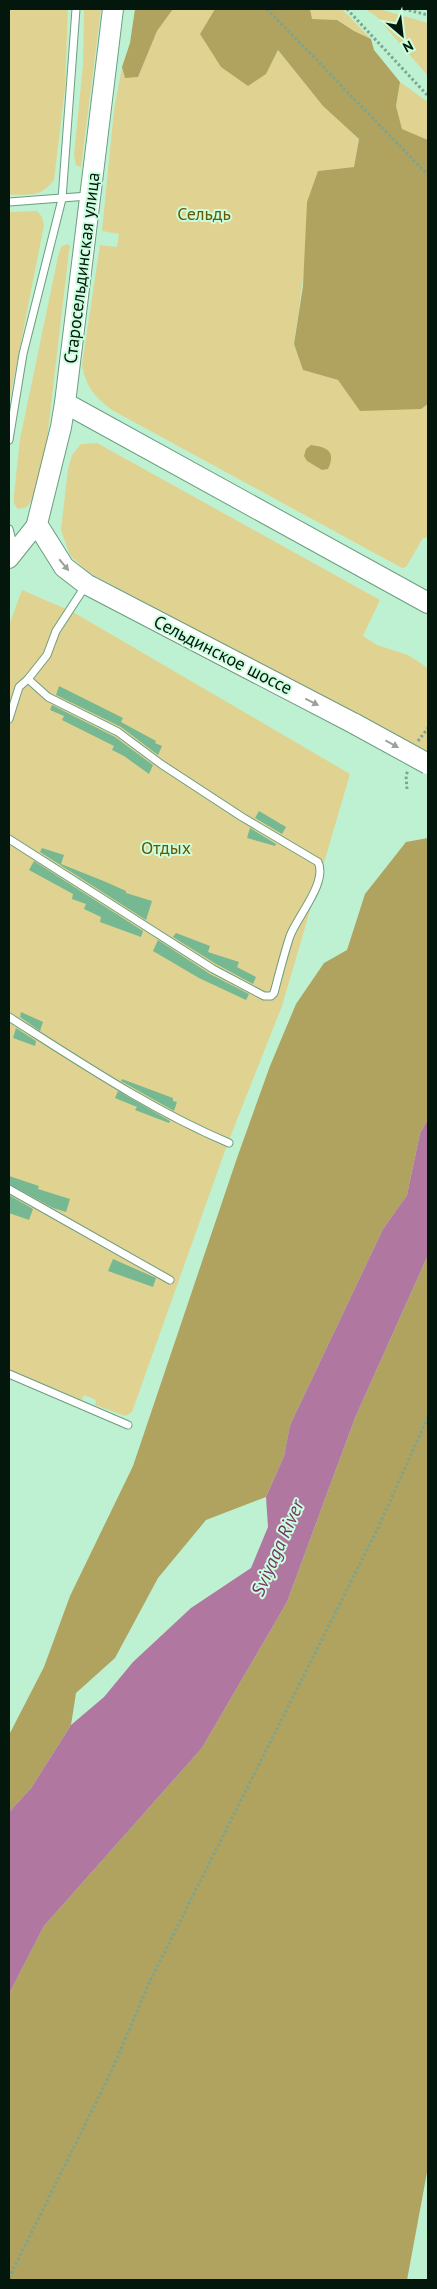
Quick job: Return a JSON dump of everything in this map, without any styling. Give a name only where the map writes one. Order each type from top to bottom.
[{"type":"main road","name":"Старосельдинская улица","points":[[37,524],[65,403],[113,9]]},
{"type":"main road","points":[[65,403],[428,604]]},
{"type":"main road","name":"Сельдинское шоссе","points":[[37,524],[64,567],[86,584],[356,724],[428,764]]},
{"type":"street","points":[[12,555],[37,524]]},
{"type":"lane","points":[[9,440],[23,354],[62,199],[76,9]]},
{"type":"lane","points":[[9,202],[62,199],[91,195]]},
{"type":"lane","points":[[9,529],[12,555]]},
{"type":"lane","points":[[9,719],[19,687],[28,679],[47,655],[56,631],[86,584]]},
{"type":"lane","points":[[9,840],[213,969],[264,996],[271,996],[274,992],[291,935],[313,894],[320,874],[318,862],[242,817],[161,764],[118,732],[48,698],[28,679]]},
{"type":"lane","points":[[9,1017],[106,1079],[195,1129],[229,1143]]},
{"type":"lane","points":[[9,1189],[170,1280]]},
{"type":"lane","points":[[9,1374],[128,1425]]},
{"type":"path","points":[[267,9],[428,175]]},
{"type":"path","points":[[347,9],[428,96]]},
{"type":"path","points":[[404,9],[428,15]]},
{"type":"path","points":[[9,2278],[112,2070],[150,1981],[378,1528],[428,1417]]},
{"type":"green space","points":[[9,9],[68,9],[65,88],[54,180],[44,190],[29,195],[9,195]]},
{"type":"green space","points":[[84,9],[101,9],[81,167],[76,165],[74,155],[83,65]]},
{"type":"green space","name":"Сельдь","points":[[173,9],[215,9],[200,34],[266,73],[278,50],[323,106],[359,139],[354,167],[318,171],[294,344],[303,370],[338,380],[360,410],[421,409],[428,404],[428,537],[423,538],[406,567],[402,568],[112,410],[96,396],[86,379],[82,365],[100,245],[117,247],[119,234],[102,231],[114,110],[122,67],[125,77],[138,77],[157,31]]},
{"type":"green space","points":[[310,9],[342,9],[371,39],[337,20],[311,19]]},
{"type":"green space","points":[[365,9],[379,9],[428,23],[428,76],[376,16]]},
{"type":"green space","points":[[400,82],[428,102],[428,140],[402,129],[396,106]]},
{"type":"green space","points":[[37,211],[42,217],[44,225],[9,403],[9,212]]},
{"type":"green space","points":[[67,244],[70,246],[45,457],[36,494],[27,507],[18,509],[14,503],[14,495],[20,439],[58,257],[61,247]]},
{"type":"green space","points":[[97,443],[380,600],[363,636],[377,645],[408,655],[428,668],[428,754],[88,572],[70,555],[61,530],[68,469],[72,455],[81,444]]},
{"type":"green space","name":"Отдых","points":[[22,590],[73,612],[350,774],[282,1006],[227,1145],[132,1412],[125,1416],[95,1405],[96,1400],[84,1395],[82,1400],[9,1370],[9,625]]},
{"type":"shaded area","points":[[135,9],[173,9],[157,31],[138,77],[125,78],[122,67],[130,43]]},
{"type":"shaded area","points":[[215,9],[310,9],[312,19],[337,20],[371,39],[374,50],[400,82],[396,106],[402,129],[428,140],[428,404],[421,409],[360,411],[338,380],[303,370],[294,344],[303,286],[307,202],[318,171],[354,167],[359,139],[323,106],[278,50],[266,74],[248,86],[221,67],[200,34]]},
{"type":"shaded area","points":[[311,445],[322,447],[329,451],[331,458],[328,469],[322,470],[307,461],[304,456],[306,449]]},
{"type":"shaded area","points":[[428,838],[428,1119],[420,1133],[407,1195],[383,1229],[290,1425],[284,1456],[266,1497],[206,1520],[158,1578],[115,1658],[76,1693],[71,1725],[31,1788],[9,1812],[9,1735],[44,1667],[70,1596],[133,1466],[237,1158],[270,1066],[296,1004],[324,963],[347,950],[365,894],[406,842]]},
{"type":"shaded area","points":[[428,1255],[428,2167],[407,2280],[9,2280],[9,1994],[44,1926],[202,1748],[287,1602],[355,1418]]},
{"type":"water","name":"Sviyaga River","points":[[428,1119],[428,1255],[355,1418],[287,1602],[202,1748],[44,1926],[9,1994],[9,1812],[31,1788],[71,1725],[104,1697],[133,1662],[191,1608],[251,1568],[268,1527],[266,1497],[284,1456],[290,1425],[383,1229],[407,1195],[420,1133]]},
{"type":"building","points":[[59,686],[123,718],[121,722],[156,741],[155,743],[162,746],[158,755],[121,727],[56,695]]},
{"type":"building","points":[[52,705],[115,737],[153,765],[149,774],[112,750],[114,746],[62,720],[64,716],[50,710]]},
{"type":"building","points":[[259,811],[286,827],[282,834],[255,818]]},
{"type":"building","points":[[250,828],[276,844],[275,846],[247,838]]},
{"type":"building","points":[[42,848],[64,855],[61,864],[106,882],[126,891],[126,893],[152,901],[146,920],[40,852]]},
{"type":"building","points":[[34,861],[143,931],[141,937],[100,922],[101,917],[84,909],[86,904],[72,899],[73,894],[29,870]]},
{"type":"building","points":[[176,933],[210,946],[208,952],[239,962],[237,967],[256,977],[253,984],[173,937]]},
{"type":"building","points":[[158,940],[210,974],[249,994],[246,1000],[199,978],[153,951]]},
{"type":"building","points":[[21,1012],[43,1022],[40,1031],[20,1017]]},
{"type":"building","points":[[16,1028],[36,1041],[35,1046],[13,1038]]},
{"type":"building","points":[[122,1079],[173,1098],[173,1101],[177,1102],[174,1111],[121,1081]]},
{"type":"building","points":[[118,1091],[170,1121],[169,1123],[135,1110],[137,1107],[115,1098]]},
{"type":"building","points":[[9,1176],[39,1186],[38,1189],[70,1199],[66,1212],[53,1208],[9,1184]]},
{"type":"building","points":[[9,1195],[33,1209],[29,1220],[9,1213]]},
{"type":"building","points":[[113,1259],[156,1278],[153,1287],[108,1271]]}]
